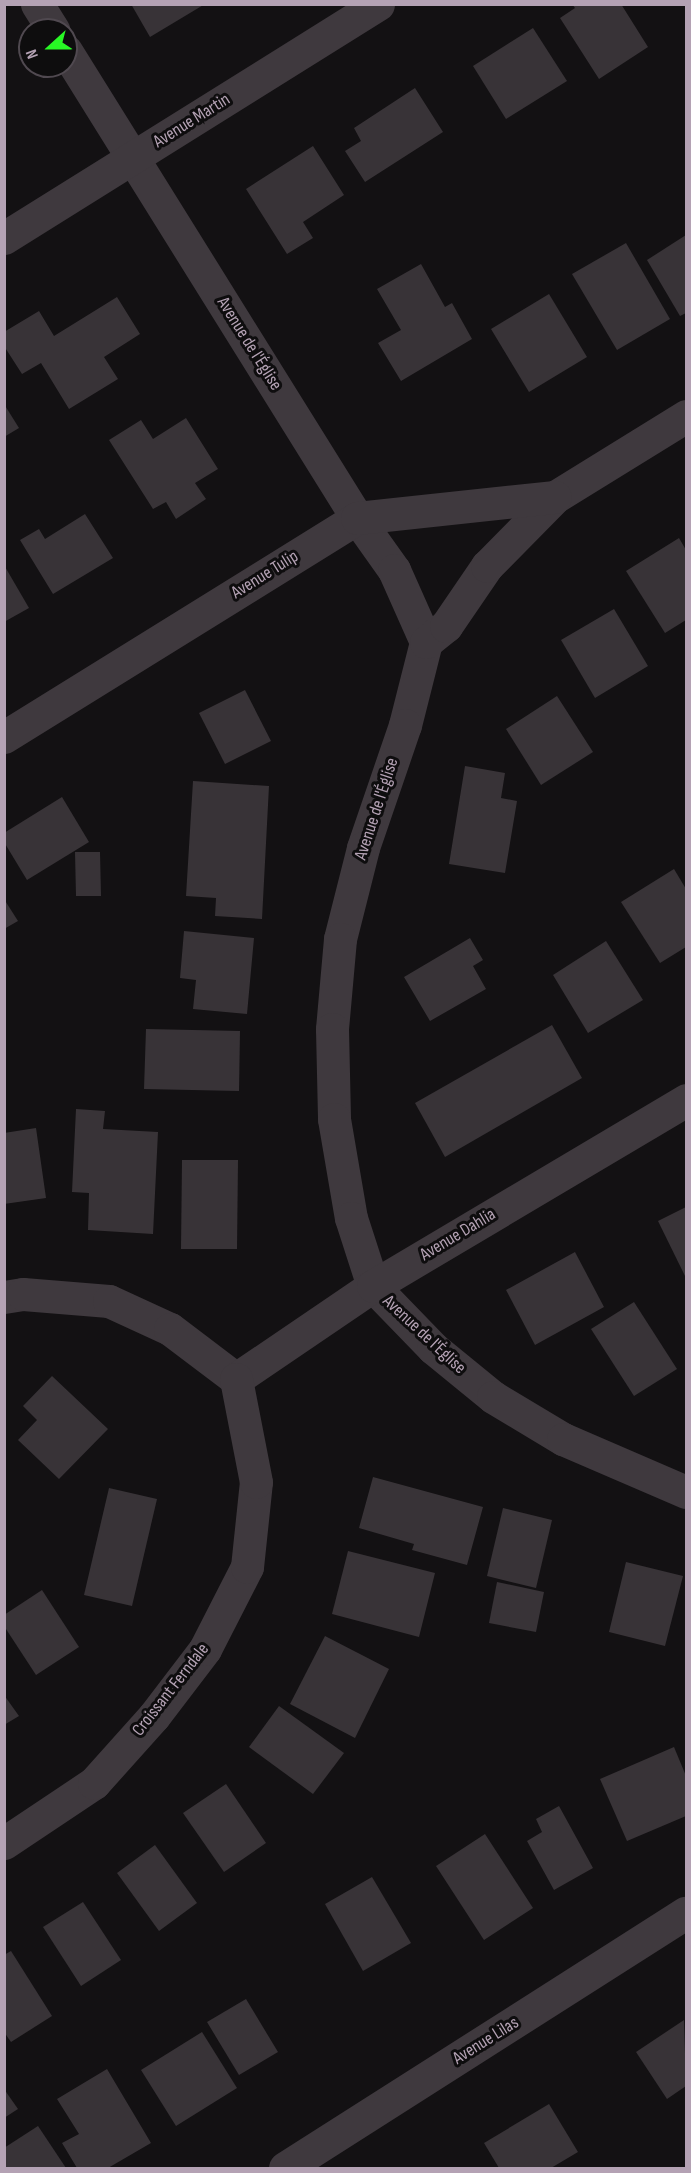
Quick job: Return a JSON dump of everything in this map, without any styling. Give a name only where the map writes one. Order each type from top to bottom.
[{"type":"street","points":[[38,4],[46,18]]},
{"type":"street","name":"Avenue Martin","points":[[4,238],[378,4]]},
{"type":"street","name":"Avenue de l'Église","points":[[78,71],[357,518],[394,570],[426,642],[405,725],[363,848],[340,939],[332,1029],[334,1119],[351,1218],[373,1286],[434,1348],[493,1397],[563,1438],[687,1492]]},
{"type":"street","name":"Avenue Tulip","points":[[426,642],[446,626],[487,566],[555,497],[687,416]]},
{"type":"street","name":"Avenue Tulip","points":[[4,737],[357,518],[555,497]]},
{"type":"street","name":"Avenue Dahlia","points":[[236,1379],[373,1286],[687,1101]]},
{"type":"street","points":[[4,1297],[23,1294],[109,1301],[170,1329],[236,1379]]},
{"type":"street","name":"Croissant Ferndale","points":[[4,1843],[94,1783],[154,1716],[205,1649],[247,1567],[256,1482],[236,1379]]},
{"type":"street","name":"Avenue Lilas","points":[[285,2169],[687,1913]]},
{"type":"building","points":[[131,4],[205,4],[150,37]]},
{"type":"building","points":[[572,4],[621,4],[648,47],[599,79],[560,18],[575,8]]},
{"type":"building","points":[[533,28],[567,81],[506,119],[473,66]]},
{"type":"building","points":[[415,88],[443,132],[365,182],[345,151],[361,141],[354,128]]},
{"type":"building","points":[[313,146],[344,195],[303,222],[313,238],[287,254],[246,189]]},
{"type":"building","points":[[686,235],[686,313],[680,316],[647,260]]},
{"type":"building","points":[[626,243],[670,319],[617,350],[572,274]]},
{"type":"building","points":[[421,264],[445,307],[452,303],[472,339],[401,381],[378,343],[401,330],[377,289]]},
{"type":"building","points":[[549,294],[587,357],[529,392],[491,329]]},
{"type":"building","points":[[117,297],[140,334],[104,357],[118,379],[69,409],[41,363],[22,374],[4,346],[4,332],[39,311],[54,336]]},
{"type":"building","points":[[4,404],[19,428],[4,437]]},
{"type":"building","points":[[186,418],[218,469],[195,483],[206,499],[176,519],[166,502],[153,509],[109,440],[141,420],[153,439]]},
{"type":"building","points":[[85,514],[113,558],[53,594],[20,540],[39,529],[45,539]]},
{"type":"building","points":[[679,538],[686,550],[686,620],[665,633],[626,571]]},
{"type":"building","points":[[4,565],[29,608],[4,622]]},
{"type":"building","points":[[614,609],[648,666],[595,698],[561,640]]},
{"type":"building","points":[[245,690],[271,741],[225,764],[199,713]]},
{"type":"building","points":[[557,696],[593,752],[541,785],[506,729]]},
{"type":"building","points":[[465,766],[505,773],[501,798],[517,801],[505,873],[449,864]]},
{"type":"building","points":[[193,781],[269,786],[262,919],[215,916],[216,898],[186,896]]},
{"type":"building","points":[[62,797],[89,842],[27,880],[4,842],[4,833]]},
{"type":"building","points":[[75,852],[100,852],[101,896],[76,896]]},
{"type":"building","points":[[674,869],[686,889],[686,947],[660,963],[621,902]]},
{"type":"building","points":[[4,899],[18,921],[4,929]]},
{"type":"building","points":[[184,931],[254,938],[247,1014],[193,1009],[196,980],[180,978]]},
{"type":"building","points":[[470,938],[483,960],[473,966],[486,989],[430,1021],[404,977]]},
{"type":"building","points":[[606,941],[643,1000],[588,1033],[553,975]]},
{"type":"building","points":[[552,1025],[582,1078],[445,1157],[415,1103]]},
{"type":"building","points":[[146,1029],[240,1031],[239,1091],[144,1089]]},
{"type":"building","points":[[76,1109],[105,1111],[103,1129],[158,1132],[153,1234],[88,1230],[89,1193],[72,1192]]},
{"type":"building","points":[[36,1128],[46,1198],[4,1204],[4,1133]]},
{"type":"building","points":[[182,1160],[238,1160],[237,1249],[181,1249]]},
{"type":"building","points":[[686,1207],[686,1278],[658,1221]]},
{"type":"building","points":[[575,1252],[604,1307],[535,1345],[506,1290]]},
{"type":"building","points":[[634,1302],[677,1369],[634,1396],[591,1329]]},
{"type":"building","points":[[52,1376],[108,1429],[59,1479],[18,1440],[37,1420],[23,1406]]},
{"type":"building","points":[[373,1477],[483,1507],[467,1565],[412,1550],[414,1544],[359,1528]]},
{"type":"building","points":[[109,1488],[157,1499],[132,1606],[84,1595]]},
{"type":"building","points":[[503,1508],[552,1520],[536,1588],[487,1576]]},
{"type":"building","points":[[348,1551],[435,1573],[419,1637],[332,1614]]},
{"type":"building","points":[[626,1562],[683,1576],[665,1646],[609,1632]]},
{"type":"building","points":[[497,1582],[544,1592],[536,1632],[489,1623]]},
{"type":"building","points":[[42,1590],[79,1647],[36,1675],[4,1626],[4,1615]]},
{"type":"building","points":[[325,1636],[389,1669],[355,1738],[290,1704]]},
{"type":"building","points":[[4,1695],[19,1716],[4,1725]]},
{"type":"building","points":[[279,1706],[344,1753],[313,1794],[249,1747]]},
{"type":"building","points":[[674,1747],[686,1776],[686,1816],[627,1841],[600,1779]]},
{"type":"building","points":[[226,1784],[266,1843],[224,1872],[183,1813]]},
{"type":"building","points":[[559,1806],[593,1868],[554,1890],[527,1841],[542,1832],[536,1819]]},
{"type":"building","points":[[485,1834],[533,1908],[484,1940],[436,1866]]},
{"type":"building","points":[[155,1845],[197,1903],[159,1931],[117,1873]]},
{"type":"building","points":[[372,1877],[411,1943],[363,1971],[325,1904]]},
{"type":"building","points":[[83,1902],[121,1960],[81,1986],[43,1927]]},
{"type":"building","points":[[11,1951],[52,2016],[11,2042],[4,2032],[4,1955]]},
{"type":"building","points":[[246,1999],[278,2052],[239,2075],[207,2022]]},
{"type":"building","points":[[684,2020],[686,2086],[667,2099],[636,2052]]},
{"type":"building","points":[[202,2032],[237,2088],[176,2126],[141,2070]]},
{"type":"building","points":[[107,2069],[151,2143],[108,2168],[77,2168],[62,2143],[79,2134],[57,2099]]},
{"type":"building","points":[[4,2089],[18,2109],[4,2118]]},
{"type":"building","points":[[549,2104],[578,2152],[551,2168],[499,2168],[484,2143]]},
{"type":"building","points":[[38,2126],[66,2168],[4,2168],[4,2148]]}]
